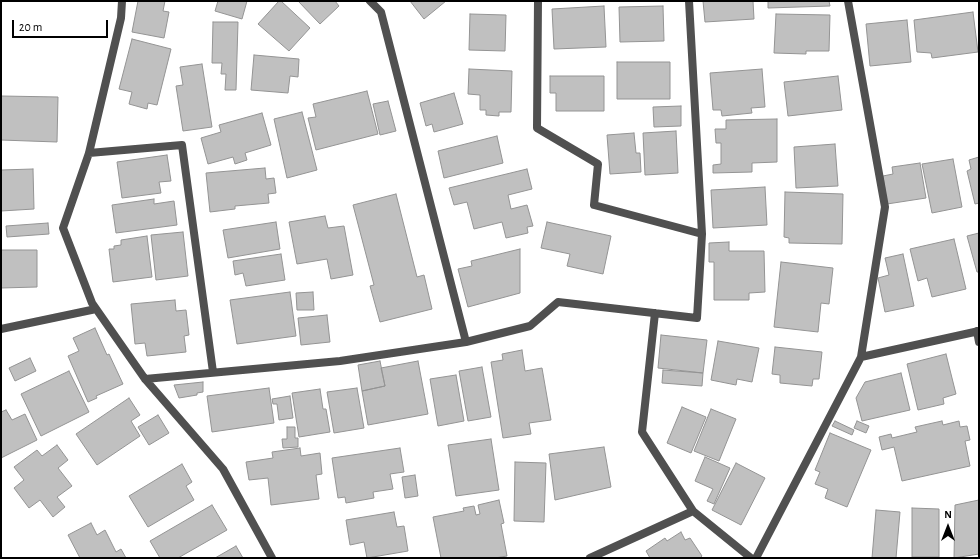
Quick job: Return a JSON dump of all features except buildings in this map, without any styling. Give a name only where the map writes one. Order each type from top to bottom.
[{"type":"street","points":[[122,1],[121,18],[89,153],[63,228],[92,303],[145,378],[223,469],[272,558]]},
{"type":"street","points":[[370,1],[381,12],[466,342]]},
{"type":"street","points":[[538,1],[537,128],[598,164],[594,205],[702,234]]},
{"type":"street","points":[[145,378],[340,361],[466,342],[530,326],[558,302],[697,318],[702,234],[689,1]]},
{"type":"street","points":[[756,558],[861,357],[885,207],[848,1]]},
{"type":"street","points":[[89,153],[182,145],[213,372]]},
{"type":"street","points":[[1,328],[96,309]]},
{"type":"street","points":[[655,313],[642,432],[693,511],[751,558]]},
{"type":"street","points":[[861,357],[978,331],[979,342]]},
{"type":"street","points":[[590,558],[693,511]]}]
